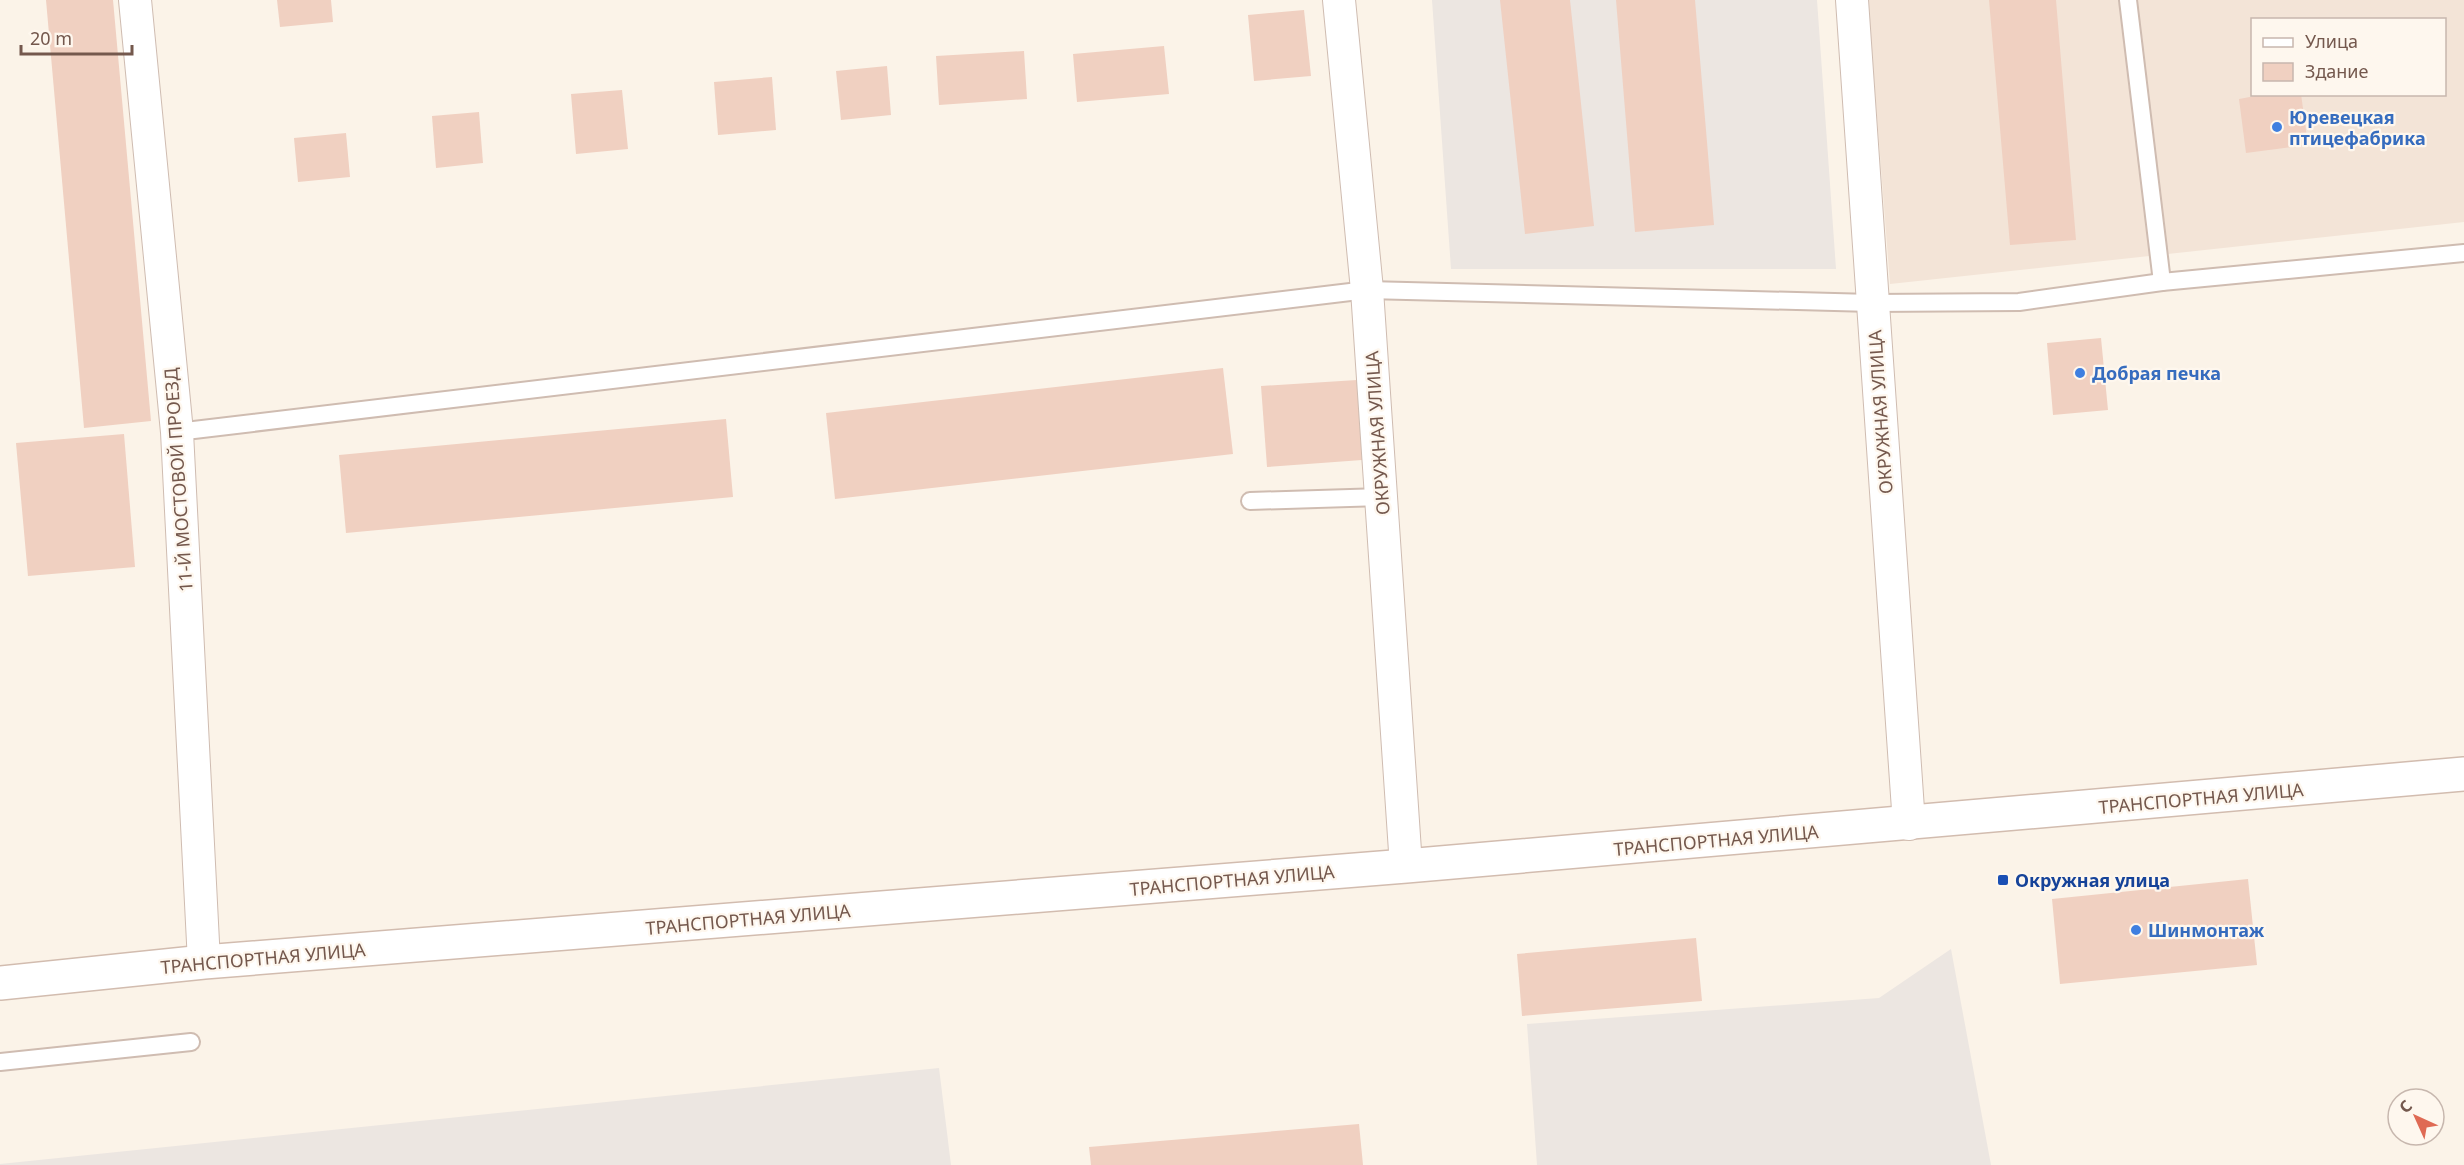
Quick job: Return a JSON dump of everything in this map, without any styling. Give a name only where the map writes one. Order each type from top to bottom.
[{"type":"street","name":"11-Й МОСТОВОЙ ПРОЕЗД","points":[[135,0],[177,432],[204,962]]},
{"type":"street","name":"ОКРУЖНАЯ УЛИЦА","points":[[1340,0],[1367,290],[1406,866]]},
{"type":"street","name":"ОКРУЖНАЯ УЛИЦА","points":[[1852,0],[1909,824]]},
{"type":"street","name":"ТРАНСПОРТНАЯ УЛИЦА","points":[[0,983],[204,962],[1406,866],[2464,774]]},
{"type":"lane","points":[[2128,0],[2162,282]]},
{"type":"lane","points":[[177,432],[1367,290],[1872,303],[2019,302],[2162,282],[2464,253]]},
{"type":"lane","points":[[1250,501],[1382,497]]},
{"type":"lane","points":[[0,1062],[191,1042]]},
{"type":"shaded area","points":[[1432,0],[1817,0],[1836,269],[1451,269]]},
{"type":"shaded area","points":[[1868,0],[2464,0],[2464,222],[1890,284]]},
{"type":"shaded area","points":[[1951,949],[1991,1165],[1537,1165],[1527,1024],[1879,998]]},
{"type":"shaded area","points":[[939,1068],[951,1165],[0,1165],[0,1164]]},
{"type":"building","points":[[46,0],[113,0],[151,421],[84,428]]},
{"type":"building","points":[[277,0],[331,0],[333,22],[280,27]]},
{"type":"building","points":[[1500,0],[1570,0],[1594,226],[1525,234]]},
{"type":"building","points":[[1616,0],[1695,0],[1714,225],[1635,232]]},
{"type":"building","points":[[1989,0],[2056,0],[2076,240],[2010,245]]},
{"type":"building","points":[[1304,10],[1311,76],[1254,81],[1248,15]]},
{"type":"building","points":[[1164,46],[1169,94],[1077,102],[1073,54]]},
{"type":"building","points":[[1024,51],[1027,99],[939,105],[936,56]]},
{"type":"building","points":[[887,66],[891,115],[841,120],[836,71]]},
{"type":"building","points":[[772,77],[776,130],[718,135],[714,82]]},
{"type":"building","points":[[622,90],[628,149],[576,154],[571,94]]},
{"type":"building","points":[[2255,96],[2301,96],[2308,145],[2246,153],[2239,99]]},
{"type":"building","points":[[479,112],[483,163],[436,168],[432,116]]},
{"type":"building","points":[[346,133],[350,177],[298,182],[294,138]]},
{"type":"building","points":[[2101,338],[2108,410],[2053,415],[2047,343]]},
{"type":"building","points":[[1223,368],[1233,454],[835,499],[826,413]]},
{"type":"building","points":[[1357,380],[1362,460],[1267,467],[1261,386]]},
{"type":"building","points":[[726,419],[733,497],[346,533],[339,455]]},
{"type":"building","points":[[124,434],[135,567],[28,576],[16,443]]},
{"type":"building","points":[[2248,879],[2257,965],[2060,984],[2052,899]]},
{"type":"building","points":[[1696,938],[1702,1001],[1522,1016],[1517,954]]},
{"type":"building","points":[[1359,1124],[1363,1165],[1091,1165],[1089,1147]]},
{"type":"place","name":"Юревецкая птицефабрика","points":[[2277,127]]},
{"type":"place","name":"Добрая печка","points":[[2080,373]]},
{"type":"place","name":"Окружная улица","points":[[2003,880]]},
{"type":"place","name":"Шинмонтаж","points":[[2136,930]]}]
